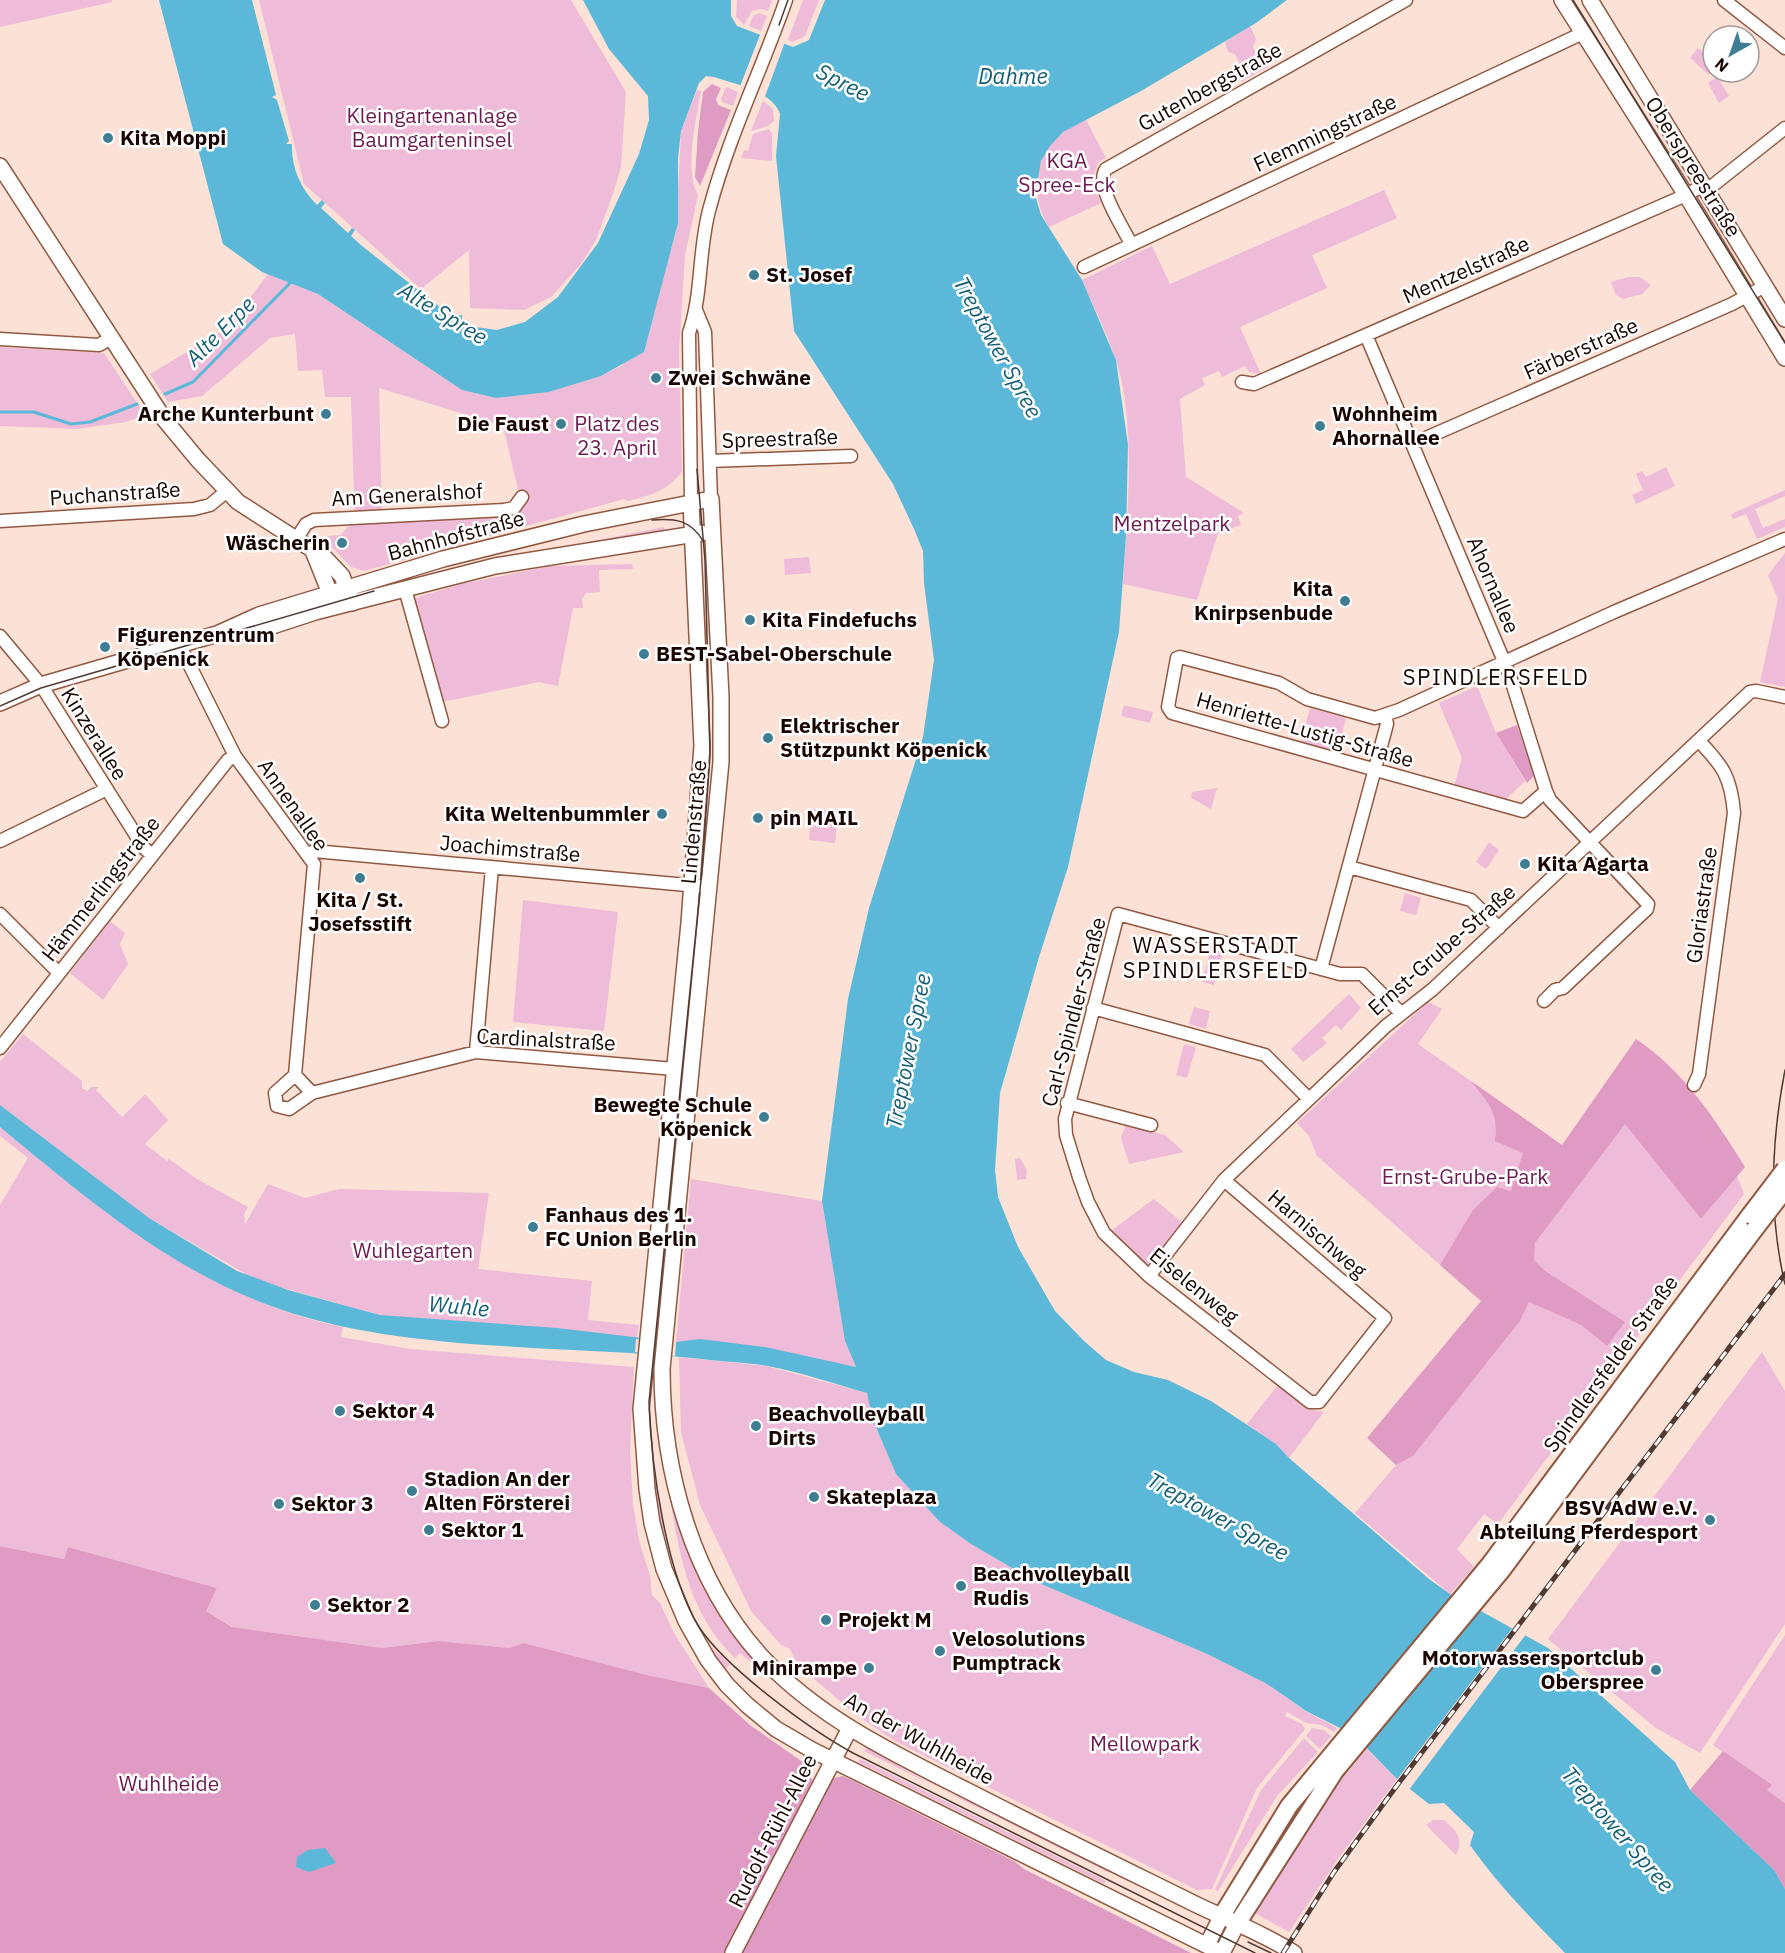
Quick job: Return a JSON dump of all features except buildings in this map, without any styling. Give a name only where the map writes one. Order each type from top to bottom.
[{"type":"highway","name":"Spindlersfelder Straße","points":[[1341,1752],[1477,1590],[1752,1222],[1785,1169]]},
{"type":"highway","name":"Spindlersfelder Straße","points":[[1752,1222],[1785,1190]]},
{"type":"highway","points":[[1221,1917],[1289,1806],[1341,1752]]},
{"type":"highway","points":[[1237,1924],[1322,1789],[1341,1752]]},
{"type":"main road","name":"Oberspreestraße","points":[[1562,0],[1686,195],[1785,358]]},
{"type":"main road","name":"Oberspreestraße","points":[[1590,0],[1785,319]]},
{"type":"main road","points":[[0,166],[164,419],[227,491],[261,519],[312,548],[342,576],[350,596]]},
{"type":"main road","name":"Bahnhofstraße","points":[[0,703],[40,685],[178,644],[218,634],[263,629],[443,559],[554,531],[711,499]]},
{"type":"main road","name":"Lindenstraße","points":[[664,1348],[721,762],[722,723],[711,499]]},
{"type":"main road","name":"Lindenstraße","points":[[692,502],[702,746],[641,1408],[652,1523],[664,1569],[686,1622],[722,1679],[747,1705],[776,1729],[812,1750],[834,1759]]},
{"type":"main road","name":"Bahnhofstraße","points":[[350,596],[405,589],[495,566],[713,530]]},
{"type":"main road","points":[[312,548],[333,601]]},
{"type":"main road","name":"An der Wuhlheide","points":[[664,1348],[663,1419],[675,1485],[689,1530],[712,1582],[735,1622],[762,1657],[807,1698],[850,1728],[961,1788],[1294,1953]]},
{"type":"main road","name":"Rudolf-Rühl-Allee","points":[[734,1953],[850,1728]]},
{"type":"main road","points":[[834,1759],[1222,1953],[1237,1924]]},
{"type":"main road","points":[[1207,1945],[1221,1917]]},
{"type":"street","name":"Lindenstraße","points":[[692,502],[688,353],[689,333],[696,308],[703,237],[709,208],[786,0]]},
{"type":"street","name":"Gutenbergstraße","points":[[1131,244],[1103,187],[1102,174],[1106,169],[1406,0]]},
{"type":"street","points":[[1724,0],[1785,48]]},
{"type":"street","name":"Flemmingstraße","points":[[1084,267],[1582,33]]},
{"type":"street","name":"Mentzelstraße","points":[[1242,382],[1254,384],[1705,188],[1785,128]]},
{"type":"street","name":"Färberstraße","points":[[1412,444],[1748,296],[1765,286]]},
{"type":"street","name":"Lindenstraße","points":[[696,308],[705,332],[711,499]]},
{"type":"street","name":"Ahornallee","points":[[1365,335],[1504,661],[1550,800],[1648,904],[1647,909],[1563,988],[1556,990],[1544,1001]]},
{"type":"street","points":[[0,339],[99,345],[111,338]]},
{"type":"street","name":"Spreestraße","points":[[710,461],[851,456]]},
{"type":"street","name":"Puchanstraße","points":[[0,522],[194,509],[215,502],[227,491]]},
{"type":"street","name":"Am Generalshof","points":[[297,538],[306,524],[314,520],[504,510],[514,508],[522,497]]},
{"type":"street","points":[[1321,969],[1387,724],[1385,715],[1785,539]]},
{"type":"street","points":[[405,589],[442,721]]},
{"type":"street","name":"Kinzerallee","points":[[0,636],[40,685],[144,848],[152,855]]},
{"type":"street","name":"Annenallee","points":[[178,644],[235,756],[314,864],[295,1075]]},
{"type":"street","name":"Henriette-Lustig-Straße","points":[[1385,715],[1375,718],[1312,701],[1282,684],[1180,657],[1177,658],[1168,707],[1172,713],[1523,811],[1546,791]]},
{"type":"street","name":"Ernst-Grube-Straße","points":[[1149,1276],[1224,1179],[1308,1098],[1401,1013],[1433,989],[1592,842],[1750,692],[1756,691],[1785,697]]},
{"type":"street","name":"Gloriastraße","points":[[1694,1085],[1699,1074],[1734,813],[1732,787],[1726,771],[1699,741]]},
{"type":"street","name":"Hämmerlingstraße","points":[[0,1048],[228,760],[235,756]]},
{"type":"street","points":[[0,841],[106,789]]},
{"type":"street","name":"Joachimstraße","points":[[308,854],[314,851],[709,886]]},
{"type":"street","points":[[476,1052],[492,867]]},
{"type":"street","points":[[1349,867],[1471,900],[1498,928]]},
{"type":"street","points":[[0,914],[59,973]]},
{"type":"street","name":"Carl-Spindler-Straße","points":[[1077,1171],[1066,1135],[1067,1102],[1118,914],[1321,969],[1368,976],[1401,1013]]},
{"type":"street","points":[[1093,1008],[1265,1055],[1308,1098]]},
{"type":"street","name":"Cardinalstraße","points":[[295,1075],[275,1093],[277,1106],[290,1109],[312,1093],[476,1052],[674,1069]]},
{"type":"street","points":[[295,1075],[312,1093]]},
{"type":"street","points":[[1067,1102],[1151,1125]]},
{"type":"street","name":"Eiselenweg","points":[[1077,1171],[1088,1202],[1104,1233],[1149,1276],[1310,1402],[1318,1402]]},
{"type":"street","name":"Harnischweg","points":[[1224,1179],[1385,1318],[1318,1402]]},
{"type":"green space","points":[[0,0],[112,0],[112,2],[0,27]]},
{"type":"green space","name":"Kleingartenanlage Baumgarteninsel","points":[[259,0],[571,0],[626,92],[621,167],[596,240],[581,264],[551,297],[524,310],[470,308],[469,250],[421,289],[304,184]]},
{"type":"green space","points":[[737,0],[772,0],[768,11],[761,9],[752,11],[744,25],[736,17]]},
{"type":"green space","points":[[803,0],[819,0],[805,36],[793,42],[788,40]]},
{"type":"green space","points":[[759,13],[767,16],[761,31],[749,26],[753,16]]},
{"type":"green space","points":[[1250,26],[1256,39],[1253,47],[1260,63],[1269,66],[1241,82],[1244,72],[1235,54],[1228,52],[1225,42]]},
{"type":"green space","points":[[1698,48],[1701,51],[1701,68],[1690,58]]},
{"type":"green space","points":[[712,84],[721,88],[716,99],[718,105],[731,110],[700,186],[695,177],[698,131],[703,92]]},
{"type":"green space","points":[[1709,84],[1721,84],[1729,96],[1719,103]]},
{"type":"green space","points":[[726,87],[738,92],[733,106],[722,102]]},
{"type":"green space","name":"Platz des 23. April","points":[[697,90],[701,91],[691,159],[694,185],[698,195],[685,255],[679,350],[682,471],[665,488],[644,497],[628,501],[624,499],[364,571],[351,567],[326,541],[328,536],[341,535],[348,526],[355,525],[351,397],[325,397],[322,370],[298,371],[295,334],[270,338],[202,396],[168,402],[150,374],[227,328],[268,274],[318,294],[462,390],[496,398],[549,392],[601,376],[623,365],[666,267],[676,232],[681,131]],"holes":[[[379,388],[503,426],[522,507],[382,518]]]},
{"type":"green space","points":[[763,101],[773,109],[774,121],[768,126],[751,131]]},
{"type":"green space","name":"KGA Spree-Eck","points":[[1086,120],[1106,158],[1098,162],[1092,184],[1101,203],[1049,227],[1039,203],[1037,191],[1040,166],[1045,154],[1061,134]]},
{"type":"green space","points":[[769,129],[772,134],[772,161],[741,158],[744,150],[748,151],[753,134]]},
{"type":"green space","name":"Mentzelpark","points":[[1384,190],[1397,218],[1312,255],[1327,288],[1240,327],[1261,374],[1249,372],[1245,366],[1222,377],[1219,371],[1202,378],[1205,385],[1180,399],[1186,477],[1244,513],[1238,516],[1241,525],[1218,533],[1197,600],[1123,584],[1129,471],[1127,413],[1116,360],[1082,280],[1152,246],[1170,284]]},
{"type":"green space","points":[[1628,277],[1640,277],[1651,285],[1642,294],[1623,299],[1616,295],[1611,282]]},
{"type":"green space","points":[[0,347],[104,353],[145,415],[126,422],[76,429],[0,426]]},
{"type":"green space","points":[[1666,467],[1675,486],[1636,504],[1632,495],[1643,490],[1636,474],[1642,471],[1646,477]]},
{"type":"green space","points":[[1785,490],[1785,496],[1755,509],[1763,528],[1785,519],[1785,527],[1757,539],[1746,514],[1733,519],[1731,514]]},
{"type":"green space","points":[[664,527],[664,530],[487,562]]},
{"type":"green space","points":[[1785,553],[1785,687],[1760,682],[1778,599],[1768,575]]},
{"type":"green space","points":[[809,557],[811,573],[785,575],[784,559]]},
{"type":"green space","points":[[632,564],[633,569],[599,570],[600,592],[586,593],[582,599],[583,608],[573,608],[558,686],[539,682],[442,702],[412,599],[461,584],[551,566]]},
{"type":"green space","points":[[1477,686],[1496,733],[1525,781],[1505,800],[1454,786],[1462,758],[1439,703]]},
{"type":"green space","points":[[1124,705],[1153,712],[1150,723],[1121,716]]},
{"type":"green space","points":[[1310,708],[1346,718],[1337,752],[1301,741]]},
{"type":"green space","points":[[1517,725],[1534,776],[1527,783],[1496,733]]},
{"type":"green space","points":[[1217,788],[1211,809],[1191,798],[1192,792]]},
{"type":"green space","points":[[812,809],[838,811],[835,843],[809,840]]},
{"type":"green space","points":[[1489,842],[1499,850],[1486,869],[1476,862]]},
{"type":"green space","points":[[1405,893],[1421,898],[1416,915],[1400,911]]},
{"type":"green space","points":[[523,900],[618,912],[604,1031],[513,1022]]},
{"type":"green space","points":[[110,921],[125,933],[120,944],[128,964],[103,1000],[70,973]]},
{"type":"green space","points":[[1211,949],[1223,952],[1214,985],[1202,982]]},
{"type":"green space","points":[[1349,994],[1361,1008],[1341,1030],[1336,1025],[1322,1038],[1327,1043],[1303,1062],[1291,1049]]},
{"type":"green space","name":"Ernst-Grube-Park","points":[[1428,1002],[1442,1009],[1418,1044],[1562,1145],[1481,1301],[1317,1156],[1309,1136],[1297,1123]]},
{"type":"green space","points":[[1194,1007],[1210,1011],[1206,1029],[1189,1024]]},
{"type":"green space","name":"Wuhlegarten","points":[[23,1034],[82,1081],[82,1088],[87,1091],[92,1087],[99,1087],[96,1090],[122,1117],[145,1094],[168,1120],[145,1144],[167,1161],[169,1159],[197,1179],[248,1207],[244,1214],[245,1224],[268,1184],[305,1198],[339,1189],[489,1193],[478,1269],[592,1281],[588,1320],[639,1325],[636,1339],[380,1315],[258,1281],[149,1218],[0,1105],[0,1062]]},
{"type":"green space","points":[[1636,1039],[1684,1081],[1710,1114],[1745,1167],[1701,1219],[1625,1124],[1535,1243],[1534,1260],[1545,1271],[1625,1322],[1607,1346],[1581,1325],[1529,1302],[1520,1321],[1413,1456],[1396,1465],[1367,1438],[1481,1301],[1440,1265],[1473,1210],[1497,1187],[1511,1191],[1523,1153],[1495,1141],[1494,1115],[1471,1081],[1562,1145]]},
{"type":"green space","points":[[1184,1044],[1196,1047],[1187,1078],[1176,1075]]},
{"type":"green space","points":[[1625,1123],[1701,1219],[1737,1176],[1744,1194],[1498,1524],[1484,1514],[1457,1549],[1474,1567],[1450,1594],[1355,1513],[1396,1465],[1413,1456],[1520,1321],[1529,1302],[1581,1325],[1607,1346],[1534,1260],[1535,1243]]},
{"type":"green space","points":[[1126,1124],[1165,1135],[1184,1152],[1129,1164],[1121,1138]]},
{"type":"green space","points":[[0,1127],[77,1190],[159,1249],[247,1297],[294,1314],[343,1327],[341,1337],[410,1349],[634,1367],[630,1451],[633,1504],[639,1540],[650,1576],[652,1595],[660,1603],[674,1633],[709,1688],[647,1675],[524,1643],[509,1648],[438,1641],[382,1648],[233,1627],[206,1611],[217,1588],[68,1547],[64,1559],[0,1546],[0,1205],[28,1158],[0,1136]]},
{"type":"green space","points":[[1020,1158],[1027,1170],[1026,1179],[1017,1180],[1015,1159]]},
{"type":"green space","points":[[691,1179],[822,1201],[845,1341],[856,1367],[676,1342]]},
{"type":"green space","points":[[1154,1199],[1183,1223],[1152,1263],[1146,1264],[1112,1230]]},
{"type":"green space","name":"BSV AdW e.V. Abteilung Pferdesport","points":[[1762,1352],[1785,1391],[1785,1624],[1700,1753],[1656,1728],[1548,1639]]},
{"type":"green space","name":"Mellowpark","points":[[679,1357],[766,1366],[867,1393],[872,1418],[896,1474],[940,1522],[971,1544],[1034,1581],[1205,1653],[1267,1684],[1305,1711],[1337,1728],[1334,1732],[1322,1725],[1306,1723],[1287,1712],[1285,1716],[1302,1724],[1305,1729],[1257,1788],[1212,1889],[1197,1890],[895,1741],[855,1714],[798,1665],[789,1648],[781,1645],[751,1611],[700,1505],[681,1432]]},
{"type":"green space","points":[[647,1363],[649,1445],[672,1573],[698,1627],[710,1646],[730,1664],[724,1672],[701,1638],[683,1601],[668,1564],[657,1525],[646,1444]]},
{"type":"green space","points":[[1278,1385],[1309,1409],[1324,1412],[1289,1458],[1276,1444],[1247,1424]]},
{"type":"green space","points":[[667,1482],[685,1539],[704,1580],[806,1707],[740,1653],[735,1658],[705,1620],[687,1577]]},
{"type":"green space","name":"Wuhlheide","points":[[0,1546],[64,1559],[68,1547],[217,1588],[206,1611],[232,1627],[382,1648],[438,1641],[509,1648],[524,1643],[647,1675],[709,1688],[750,1725],[807,1765],[813,1780],[728,1953],[0,1953]]},
{"type":"green space","points":[[1785,1635],[1785,1803],[1767,1790],[1771,1785],[1713,1745]]},
{"type":"green space","points":[[1312,1728],[1324,1730],[1331,1736],[1320,1749],[1306,1736]]},
{"type":"green space","points":[[1304,1738],[1318,1752],[1277,1796],[1218,1891],[1215,1890],[1261,1790]]},
{"type":"green space","points":[[867,1747],[937,1787],[982,1804],[1112,1869],[1110,1873],[864,1751]]},
{"type":"green space","points":[[1367,1749],[1397,1779],[1340,1856],[1289,1932],[1253,1912],[1344,1772],[1347,1773]]},
{"type":"green space","points":[[1723,1751],[1772,1785],[1767,1790],[1785,1803],[1785,1889],[1774,1870],[1690,1790]]},
{"type":"green space","points":[[860,1759],[1106,1881],[1104,1884],[858,1762]]},
{"type":"green space","points":[[1327,1767],[1243,1907],[1239,1905]]},
{"type":"green space","points":[[843,1776],[1191,1953],[740,1953],[825,1790],[833,1778]]},
{"type":"green space","points":[[1433,1820],[1444,1820],[1456,1832],[1459,1844],[1456,1855],[1426,1825]]},
{"type":"water","points":[[159,0],[252,0],[276,95],[272,97],[277,100],[289,141],[286,144],[292,144],[295,170],[306,192],[317,205],[322,200],[325,203],[321,208],[348,233],[352,228],[355,230],[351,236],[362,246],[450,315],[458,320],[459,315],[462,315],[462,323],[468,326],[497,330],[525,322],[558,297],[598,243],[639,154],[649,120],[648,96],[609,49],[583,0],[731,0],[731,16],[737,26],[793,47],[809,40],[825,0],[1287,0],[1256,23],[1141,91],[1063,132],[1050,146],[1041,161],[1035,195],[1041,215],[1082,280],[1116,360],[1128,445],[1126,536],[1119,632],[1068,867],[1039,957],[1000,1093],[995,1170],[998,1197],[1018,1247],[1055,1311],[1106,1360],[1134,1372],[1168,1380],[1211,1401],[1276,1444],[1289,1458],[1429,1579],[1450,1594],[1548,1648],[1675,1762],[1690,1790],[1774,1870],[1785,1889],[1785,1953],[1565,1953],[1515,1901],[1481,1860],[1470,1845],[1474,1832],[1444,1803],[1429,1804],[1397,1779],[1354,1735],[1306,1711],[1267,1684],[1205,1653],[1034,1581],[971,1544],[940,1522],[896,1474],[872,1418],[867,1393],[792,1371],[759,1365],[648,1354],[423,1339],[315,1320],[263,1303],[192,1269],[125,1226],[0,1127],[0,1105],[149,1218],[237,1271],[288,1290],[380,1315],[557,1328],[676,1342],[700,1339],[765,1347],[856,1367],[845,1341],[822,1201],[848,999],[869,908],[923,737],[934,660],[924,583],[923,551],[914,529],[893,484],[794,331],[776,156],[780,114],[776,106],[761,94],[714,77],[706,76],[699,83],[681,131],[678,158],[678,223],[644,352],[601,376],[549,392],[496,398],[462,390],[318,294],[262,272],[223,244]]},
{"type":"water","points":[[325,1848],[336,1863],[309,1872],[296,1867],[297,1857],[308,1850]]},
{"type":"pier","points":[[761,32],[785,42],[764,99],[739,89]]},
{"type":"pier","points":[[636,1339],[676,1342],[675,1356],[635,1352]]},
{"type":"pier","points":[[1514,1626],[1527,1633],[1408,1791],[1395,1782]]},
{"type":"waterway","name":"Alte Erpe","points":[[165,394],[193,382],[292,281]]},
{"type":"waterway","name":"Alte Erpe","points":[[0,412],[34,412],[71,424],[90,422],[137,404]]},
{"type":"tram line","points":[[779,25],[788,0]]},
{"type":"tram line","points":[[1573,0],[1785,343]]},
{"type":"tram line","points":[[697,469],[705,560],[710,755],[702,870],[649,1402],[653,1456],[662,1518],[669,1549],[687,1605],[699,1627],[728,1661],[792,1713],[835,1742],[1255,1953]]},
{"type":"tram line","points":[[652,520],[668,519],[682,522],[693,529],[703,541]]},
{"type":"tram line","points":[[0,706],[41,688],[374,591]]},
{"type":"tram line","points":[[1785,1070],[1780,1097],[1773,1177],[1776,1231],[1785,1284]]},
{"type":"tram line","points":[[1248,1942],[1271,1953]]},
{"type":"railway","points":[[1283,1953],[1334,1872],[1395,1788],[1785,1274]]},
{"type":"place","name":"Kita Moppi","points":[[108,138]]},
{"type":"place","name":"St. Josef","points":[[754,275]]},
{"type":"place","name":"Zwei Schwäne","points":[[656,378]]},
{"type":"place","name":"Arche Kunterbunt","points":[[326,414]]},
{"type":"place","name":"Die Faust","points":[[561,424]]},
{"type":"place","name":"Wohnheim Ahornallee","points":[[1320,426]]},
{"type":"place","name":"Wäscherin","points":[[342,543]]},
{"type":"place","name":"Kita Knirpsenbude","points":[[1345,601]]},
{"type":"place","name":"Kita Findefuchs","points":[[750,620]]},
{"type":"place","name":"Figurenzentrum Köpenick","points":[[105,647]]},
{"type":"place","name":"BEST-Sabel-Oberschule","points":[[644,654]]},
{"type":"place","name":"Elektrischer Stützpunkt Köpenick","points":[[768,738]]},
{"type":"place","name":"Kita Weltenbummler","points":[[662,814]]},
{"type":"place","name":"pin MAIL","points":[[758,818]]},
{"type":"place","name":"Kita Agarta","points":[[1525,864]]},
{"type":"place","name":"Kita / St. Josefsstift","points":[[360,878]]},
{"type":"place","name":"Bewegte Schule Köpenick","points":[[764,1117]]},
{"type":"place","name":"Fanhaus des 1. FC Union Berlin","points":[[533,1227]]},
{"type":"place","name":"Sektor 4","points":[[340,1411]]},
{"type":"place","name":"Beachvolleyball Dirts","points":[[756,1426]]},
{"type":"place","name":"Stadion An der Alten Försterei","points":[[412,1491]]},
{"type":"place","name":"Skateplaza","points":[[814,1497]]},
{"type":"place","name":"Sektor 3","points":[[279,1504]]},
{"type":"place","name":"BSV AdW e.V. Abteilung Pferdesport","points":[[1710,1520]]},
{"type":"place","name":"Sektor 1","points":[[429,1530]]},
{"type":"place","name":"Beachvolleyball Rudis","points":[[961,1586]]},
{"type":"place","name":"Sektor 2","points":[[315,1605]]},
{"type":"place","name":"Projekt M","points":[[826,1620]]},
{"type":"place","name":"Velosolutions Pumptrack","points":[[940,1651]]},
{"type":"place","name":"Minirampe","points":[[869,1668]]},
{"type":"place","name":"Motorwassersportclub Oberspree","points":[[1656,1670]]},
{"type":"district","name":"SPINDLERSFELD","points":[[1496,677]]},
{"type":"district","name":"WASSERSTADT SPINDLERSFELD","points":[[1216,958]]},
{"type":"water label","name":"Dahme","points":[[1013,76]]},
{"type":"water label","name":"Spree","points":[[843,82]]},
{"type":"water label","name":"Alte Spree","points":[[443,313]]},
{"type":"water label","name":"Treptower Spree","points":[[998,347]]},
{"type":"water label","name":"Treptower Spree","points":[[908,1051]]},
{"type":"water label","name":"Wuhle","points":[[459,1306]]},
{"type":"water label","name":"Treptower Spree","points":[[1218,1516]]},
{"type":"water label","name":"Treptower Spree","points":[[1618,1829]]}]
